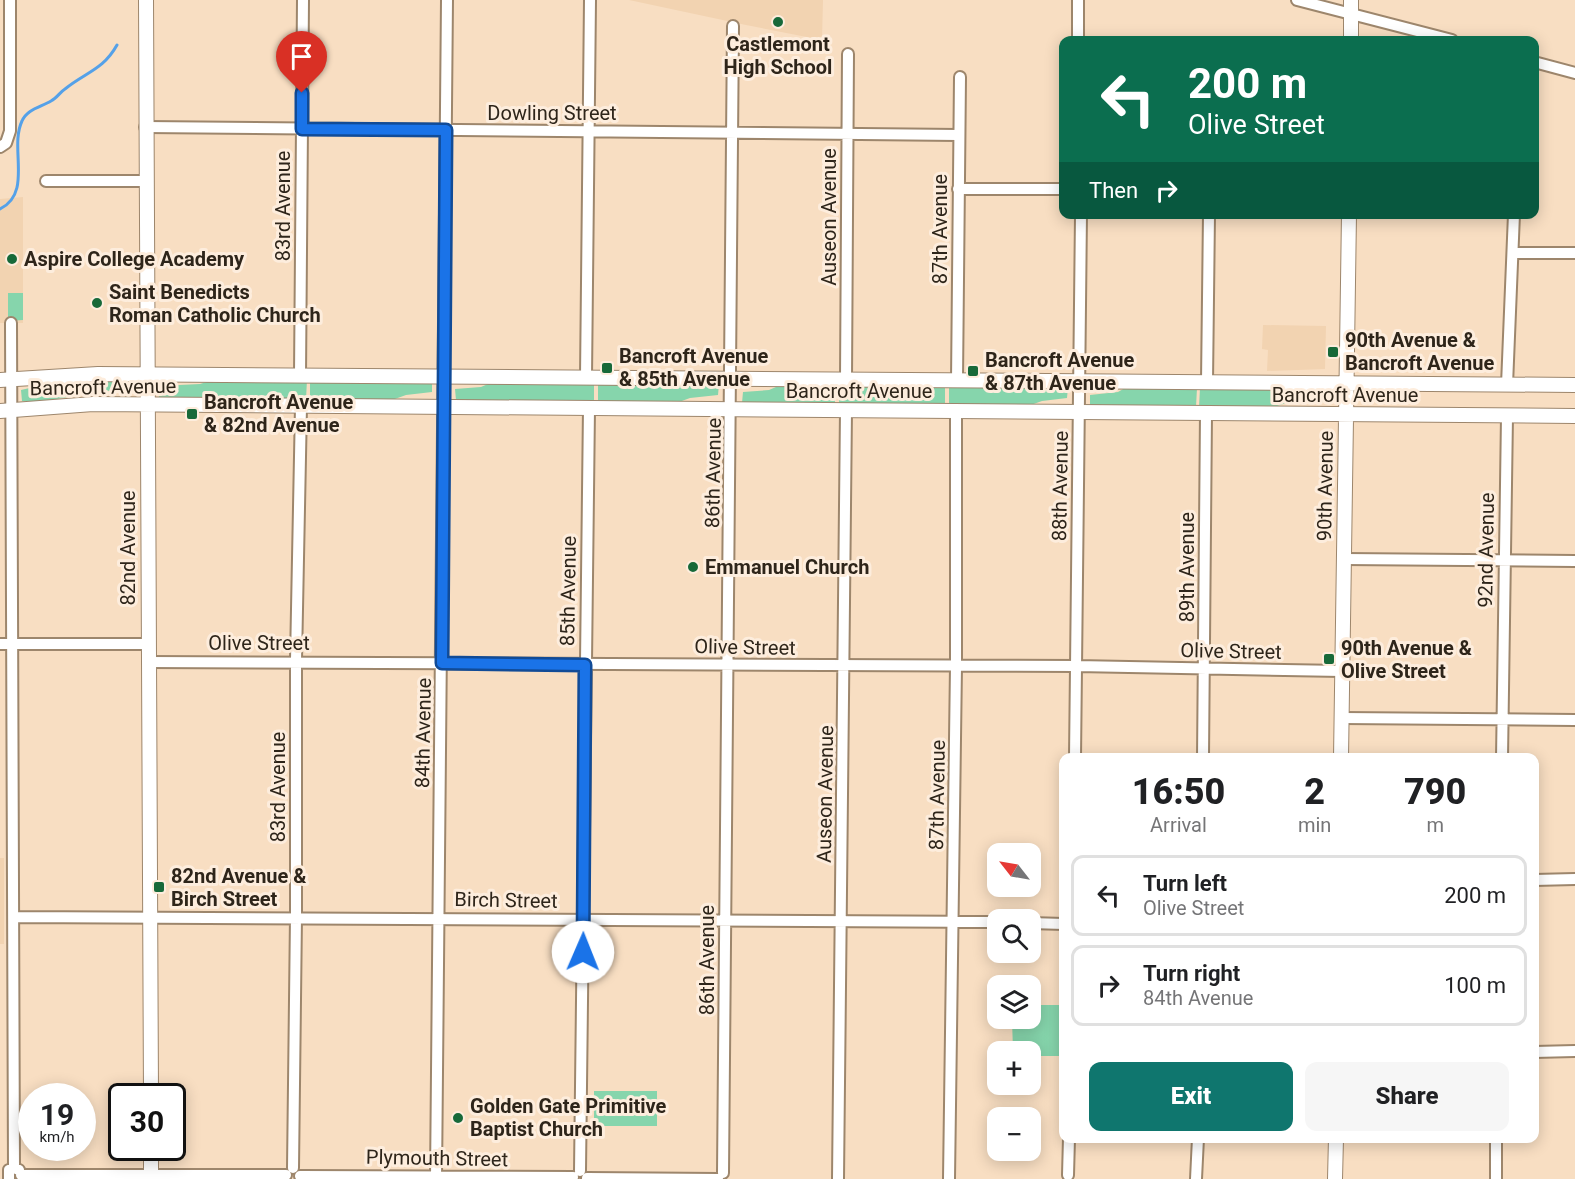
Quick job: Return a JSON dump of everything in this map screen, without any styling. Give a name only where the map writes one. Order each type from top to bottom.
[{"type":"main road","name":"82nd Avenue","points":[[146,0],[147,644],[151,1083]]},
{"type":"main road","points":[[1351,0],[1351,36]]},
{"type":"main road","name":"90th Avenue","points":[[1341,753],[1349,219]]},
{"type":"main road","name":"Bancroft Avenue","points":[[6,380],[66,374],[147,374],[1575,385]]},
{"type":"main road","name":"Bancroft Avenue","points":[[6,409],[147,404],[1575,416]]},
{"type":"main road","points":[[1335,1179],[1336,1143]]},
{"type":"main road","points":[[151,1161],[151,1177]]},
{"type":"street","points":[[3,145],[10,131],[10,0]]},
{"type":"street","name":"83rd Avenue","points":[[300,375],[303,0]]},
{"type":"street","name":"84th Avenue","points":[[436,1178],[447,0]]},
{"type":"street","points":[[586,377],[590,0]]},
{"type":"street","points":[[1078,0],[1078,36]]},
{"type":"street","points":[[1297,0],[1436,36]]},
{"type":"street","name":"86th Avenue","points":[[722,1177],[732,409],[734,26]]},
{"type":"street","name":"Auseon Avenue","points":[[846,380],[848,54]]},
{"type":"street","points":[[1539,63],[1575,73]]},
{"type":"street","name":"87th Avenue","points":[[957,381],[960,77]]},
{"type":"street","name":"Dowling Street","points":[[145,127],[958,135]]},
{"type":"street","points":[[46,181],[145,181]]},
{"type":"street","points":[[958,189],[1059,189]]},
{"type":"street","name":"88th Avenue","points":[[1076,753],[1081,219]]},
{"type":"street","points":[[1207,382],[1209,219]]},
{"type":"street","points":[[1507,385],[1514,219]]},
{"type":"street","points":[[1514,253],[1575,253]]},
{"type":"street","points":[[11,323],[6,335],[5,644],[15,917],[12,1175]]},
{"type":"street","name":"83rd Avenue","points":[[293,1175],[296,660],[301,405]]},
{"type":"street","name":"85th Avenue","points":[[580,1177],[589,408]]},
{"type":"street","name":"Auseon Avenue","points":[[838,1179],[846,410]]},
{"type":"street","name":"87th Avenue","points":[[949,1179],[956,666],[956,411]]},
{"type":"street","name":"89th Avenue","points":[[1203,753],[1206,413]]},
{"type":"street","name":"92nd Avenue","points":[[1502,753],[1507,416]]},
{"type":"street","points":[[1344,559],[1575,561]]},
{"type":"street","points":[[5,644],[147,644]]},
{"type":"street","name":"Olive Street","points":[[148,662],[296,660],[585,665],[728,663],[845,667],[1077,666],[1342,671]]},
{"type":"street","points":[[1342,718],[1575,720]]},
{"type":"street","points":[[1539,880],[1575,879]]},
{"type":"street","name":"Birch Street","points":[[15,917],[296,916],[987,922]]},
{"type":"street","points":[[1041,923],[1059,924]]},
{"type":"street","points":[[1539,1052],[1575,1051]]},
{"type":"street","points":[[1068,1178],[1069,1143]]},
{"type":"street","points":[[1196,1179],[1198,1143]]},
{"type":"street","points":[[1496,1143],[1496,1179]]},
{"type":"street","name":"Plymouth Street","points":[[12,1175],[151,1177],[293,1175],[436,1178],[722,1177]]},
{"type":"shaded area","name":"Castlemont High School","points":[[629,0],[823,0],[822,40],[746,25]]},
{"type":"shaded area","name":"Aspire College Academy","points":[[23,197],[23,323],[0,323],[0,199]]},
{"type":"shaded area","points":[[1263,325],[1326,326],[1325,369],[1267,371],[1268,350],[1262,349]]},
{"type":"shaded area","points":[[0,858],[4,858],[4,944],[0,944]]},
{"type":"green space","points":[[8,293],[23,293],[23,320],[8,321]]},
{"type":"green space","points":[[134,378],[134,390],[96,391],[48,401],[22,401],[21,390],[68,379]]},
{"type":"green space","points":[[216,379],[307,380],[306,399],[159,397],[159,386],[200,384]]},
{"type":"green space","points":[[310,380],[432,382],[432,392],[406,395],[392,400],[310,399]]},
{"type":"green space","points":[[495,381],[594,383],[594,402],[456,400],[455,389],[481,387]]},
{"type":"green space","points":[[598,383],[719,384],[718,395],[690,398],[679,402],[598,401]]},
{"type":"green space","points":[[783,384],[835,385],[835,404],[742,403],[743,392],[769,390]]},
{"type":"green space","points":[[839,385],[945,386],[945,405],[839,404]]},
{"type":"green space","points":[[949,386],[1068,387],[1067,398],[1042,401],[1028,406],[949,405]]},
{"type":"green space","points":[[1125,388],[1197,388],[1196,407],[1090,406],[1090,395],[1118,392]]},
{"type":"green space","points":[[1200,388],[1328,390],[1328,402],[1286,403],[1274,407],[1199,407]]},
{"type":"green space","points":[[1041,1005],[1059,1005],[1059,1056],[1041,1056],[1041,1041],[1013,1041],[1012,1029],[1041,1029]]},
{"type":"green space","points":[[594,1091],[657,1091],[657,1126],[594,1126]]},
{"type":"waterway","points":[[0,209],[10,202],[16,192],[19,132],[24,117],[53,100],[63,90],[100,65],[117,45]]},
{"type":"place","name":"Castlemont High School","points":[[778,22]]},
{"type":"place","name":"Aspire College Academy","points":[[12,259]]},
{"type":"place","name":"Saint Benedicts Roman Catholic Church","points":[[97,303]]},
{"type":"place","name":"90th Avenue & Bancroft Avenue","points":[[1333,352]]},
{"type":"place","name":"Bancroft Avenue & 85th Avenue","points":[[607,368]]},
{"type":"place","name":"Bancroft Avenue & 87th Avenue","points":[[973,371]]},
{"type":"place","name":"Bancroft Avenue & 82nd Avenue","points":[[192,414]]},
{"type":"place","name":"Emmanuel Church","points":[[693,567]]},
{"type":"place","name":"90th Avenue & Olive Street","points":[[1329,659]]},
{"type":"place","name":"82nd Avenue & Birch Street","points":[[159,887]]},
{"type":"place","name":"Golden Gate Primitive Baptist Church","points":[[458,1118]]},
{"type":"route","points":[[302,93],[302,129],[446,130],[442,663],[585,665],[583,952]]}]
